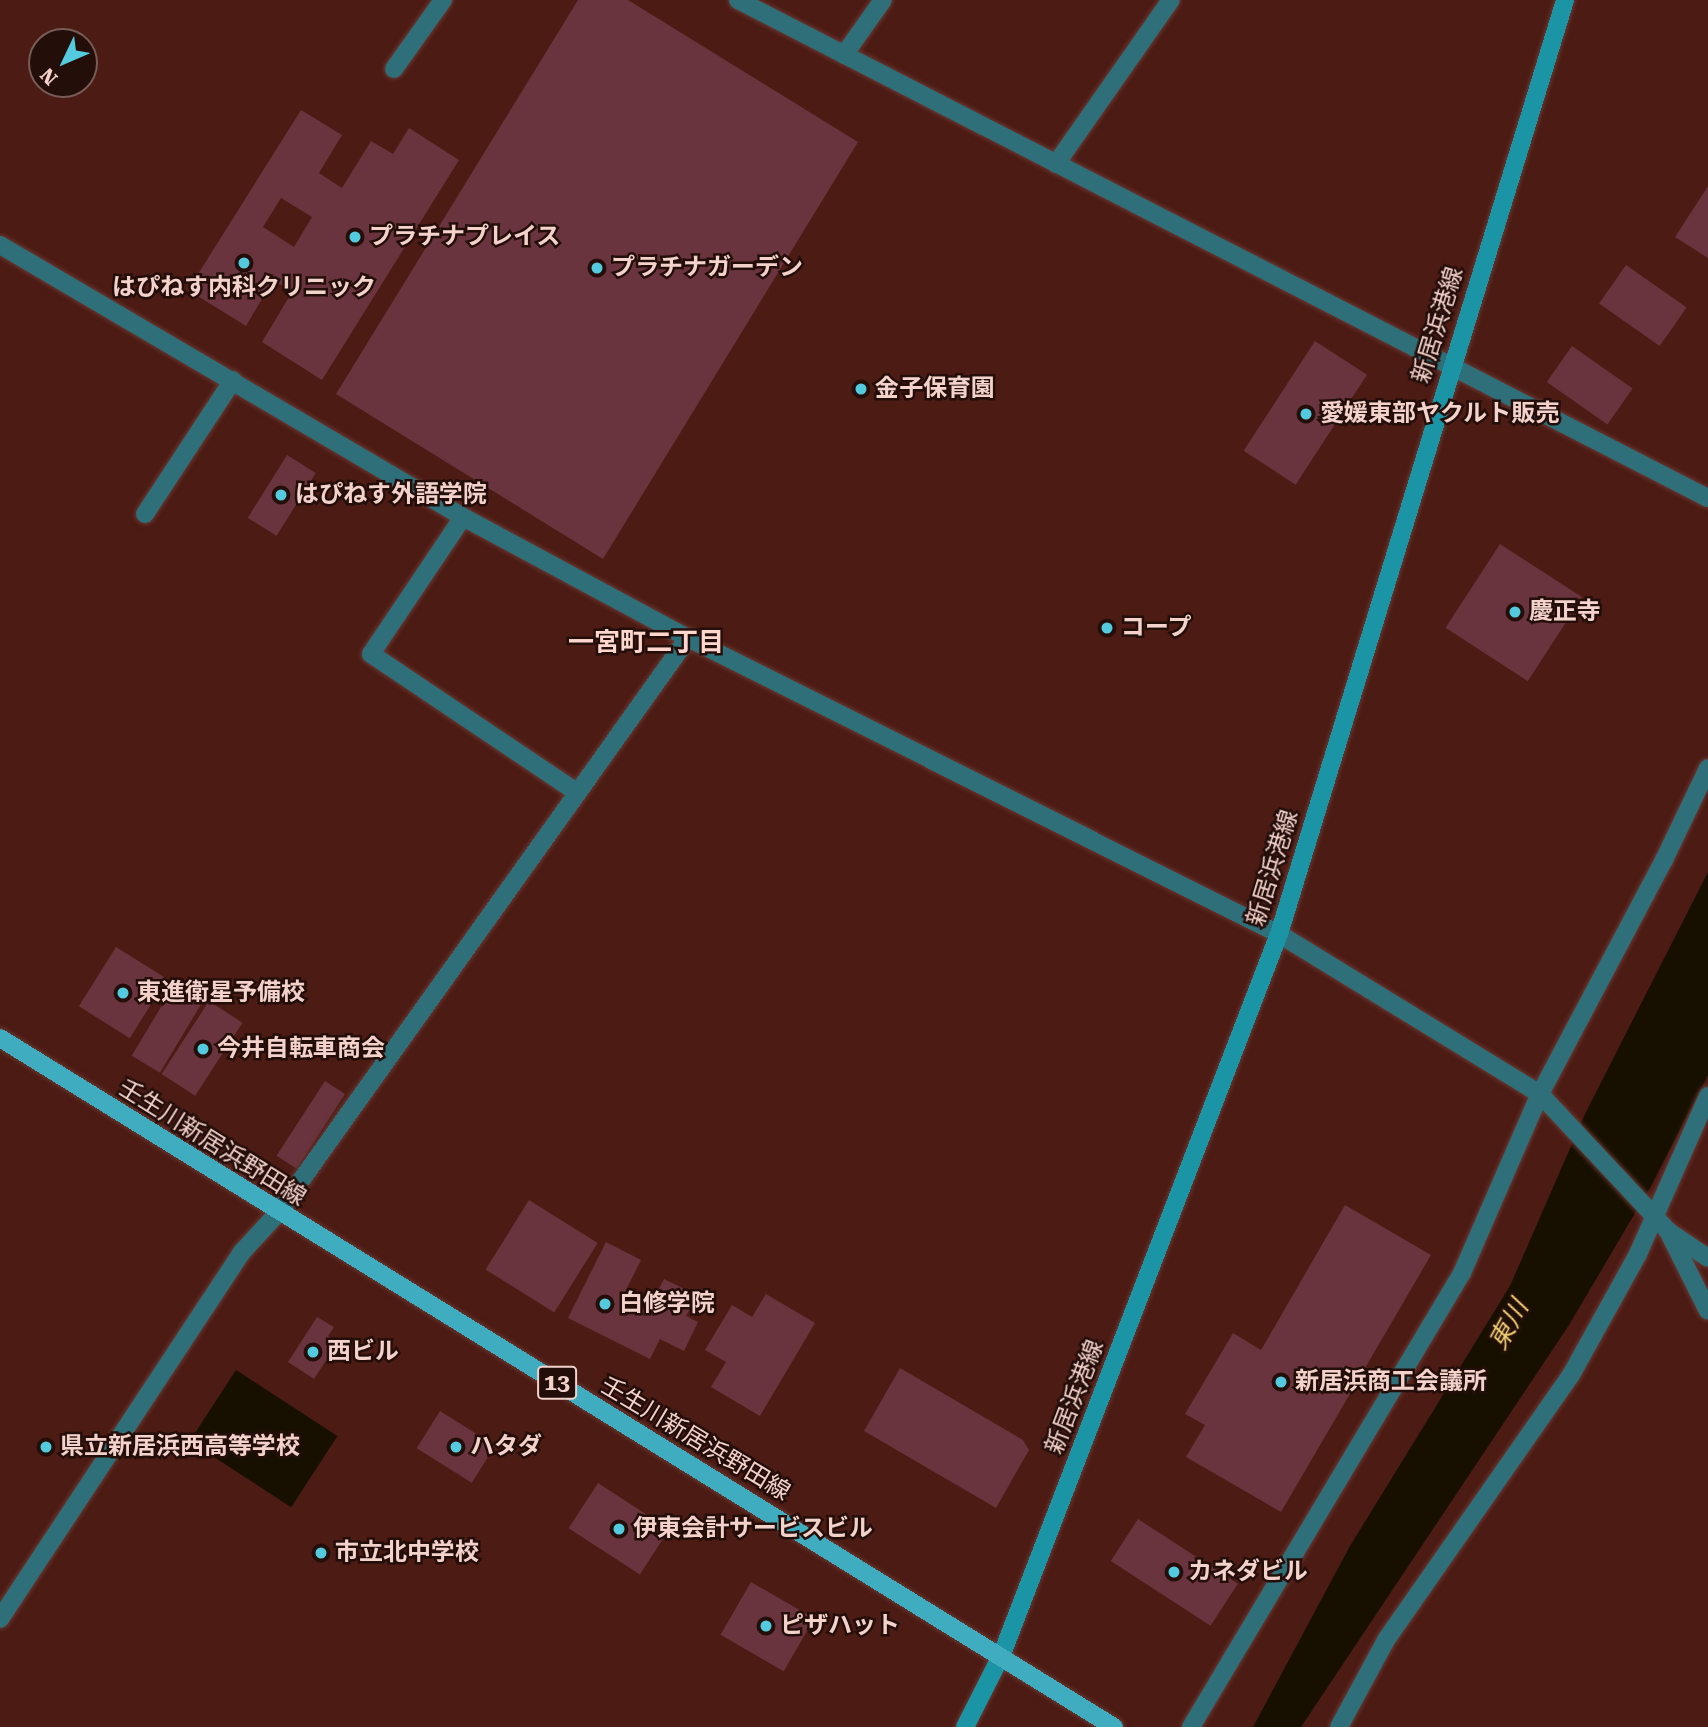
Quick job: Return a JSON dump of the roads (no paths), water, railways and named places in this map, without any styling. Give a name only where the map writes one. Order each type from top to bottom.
[{"type":"main road","name":"新居浜港線","points":[[965,1727],[1002,1654],[1279,934],[1564,0]]},
{"type":"main road","name":"壬生川新居浜野田線","points":[[0,1038],[277,1214],[1002,1654],[1114,1727]]},
{"type":"street","points":[[394,69],[443,0]]},
{"type":"street","points":[[738,0],[1708,498]]},
{"type":"street","points":[[844,55],[883,0]]},
{"type":"street","points":[[1056,164],[1171,0]]},
{"type":"street","points":[[0,244],[463,517],[688,638],[1279,934],[1544,1101],[1668,1231],[1708,1258]]},
{"type":"street","points":[[145,514],[233,380]]},
{"type":"street","points":[[463,517],[372,654],[576,792]]},
{"type":"street","points":[[0,1619],[242,1252],[277,1214],[688,638]]},
{"type":"street","points":[[1191,1727],[1462,1273],[1708,768]]},
{"type":"street","points":[[1339,1727],[1386,1640],[1571,1375],[1638,1254],[1651,1213],[1708,1096]]},
{"type":"street","points":[[1668,1231],[1708,1311]]},
{"type":"water","name":"東川","points":[[1708,872],[1708,1075],[1651,1186],[1569,1325],[1301,1727],[1253,1727],[1350,1546],[1510,1286],[1585,1114]]},
{"type":"water","points":[[236,1370],[337,1436],[291,1507],[190,1441]]},
{"type":"place","name":"プラチナプレイス","points":[[355,237]]},
{"type":"place","name":"はぴねす内科クリニック","points":[[244,263]]},
{"type":"place","name":"プラチナガーデン","points":[[597,268]]},
{"type":"place","name":"金子保育園","points":[[861,389]]},
{"type":"place","name":"愛媛東部ヤクルト販売","points":[[1306,414]]},
{"type":"place","name":"はぴねす外語学院","points":[[281,495]]},
{"type":"place","name":"慶正寺","points":[[1515,612]]},
{"type":"place","name":"コープ","points":[[1107,628]]},
{"type":"place","name":"東進衛星予備校","points":[[123,993]]},
{"type":"place","name":"今井自転車商会","points":[[203,1049]]},
{"type":"place","name":"白修学院","points":[[605,1304]]},
{"type":"place","name":"西ビル","points":[[313,1352]]},
{"type":"place","name":"新居浜商工会議所","points":[[1281,1382]]},
{"type":"place","name":"県立新居浜西高等学校","points":[[46,1447]]},
{"type":"place","name":"ハタダ","points":[[456,1447]]},
{"type":"place","name":"伊東会計サービスビル","points":[[619,1529]]},
{"type":"place","name":"市立北中学校","points":[[321,1553]]},
{"type":"place","name":"カネダビル","points":[[1174,1572]]},
{"type":"place","name":"ピザハット","points":[[766,1626]]},
{"type":"district","name":"一宮町二丁目","points":[[646,643]]}]
